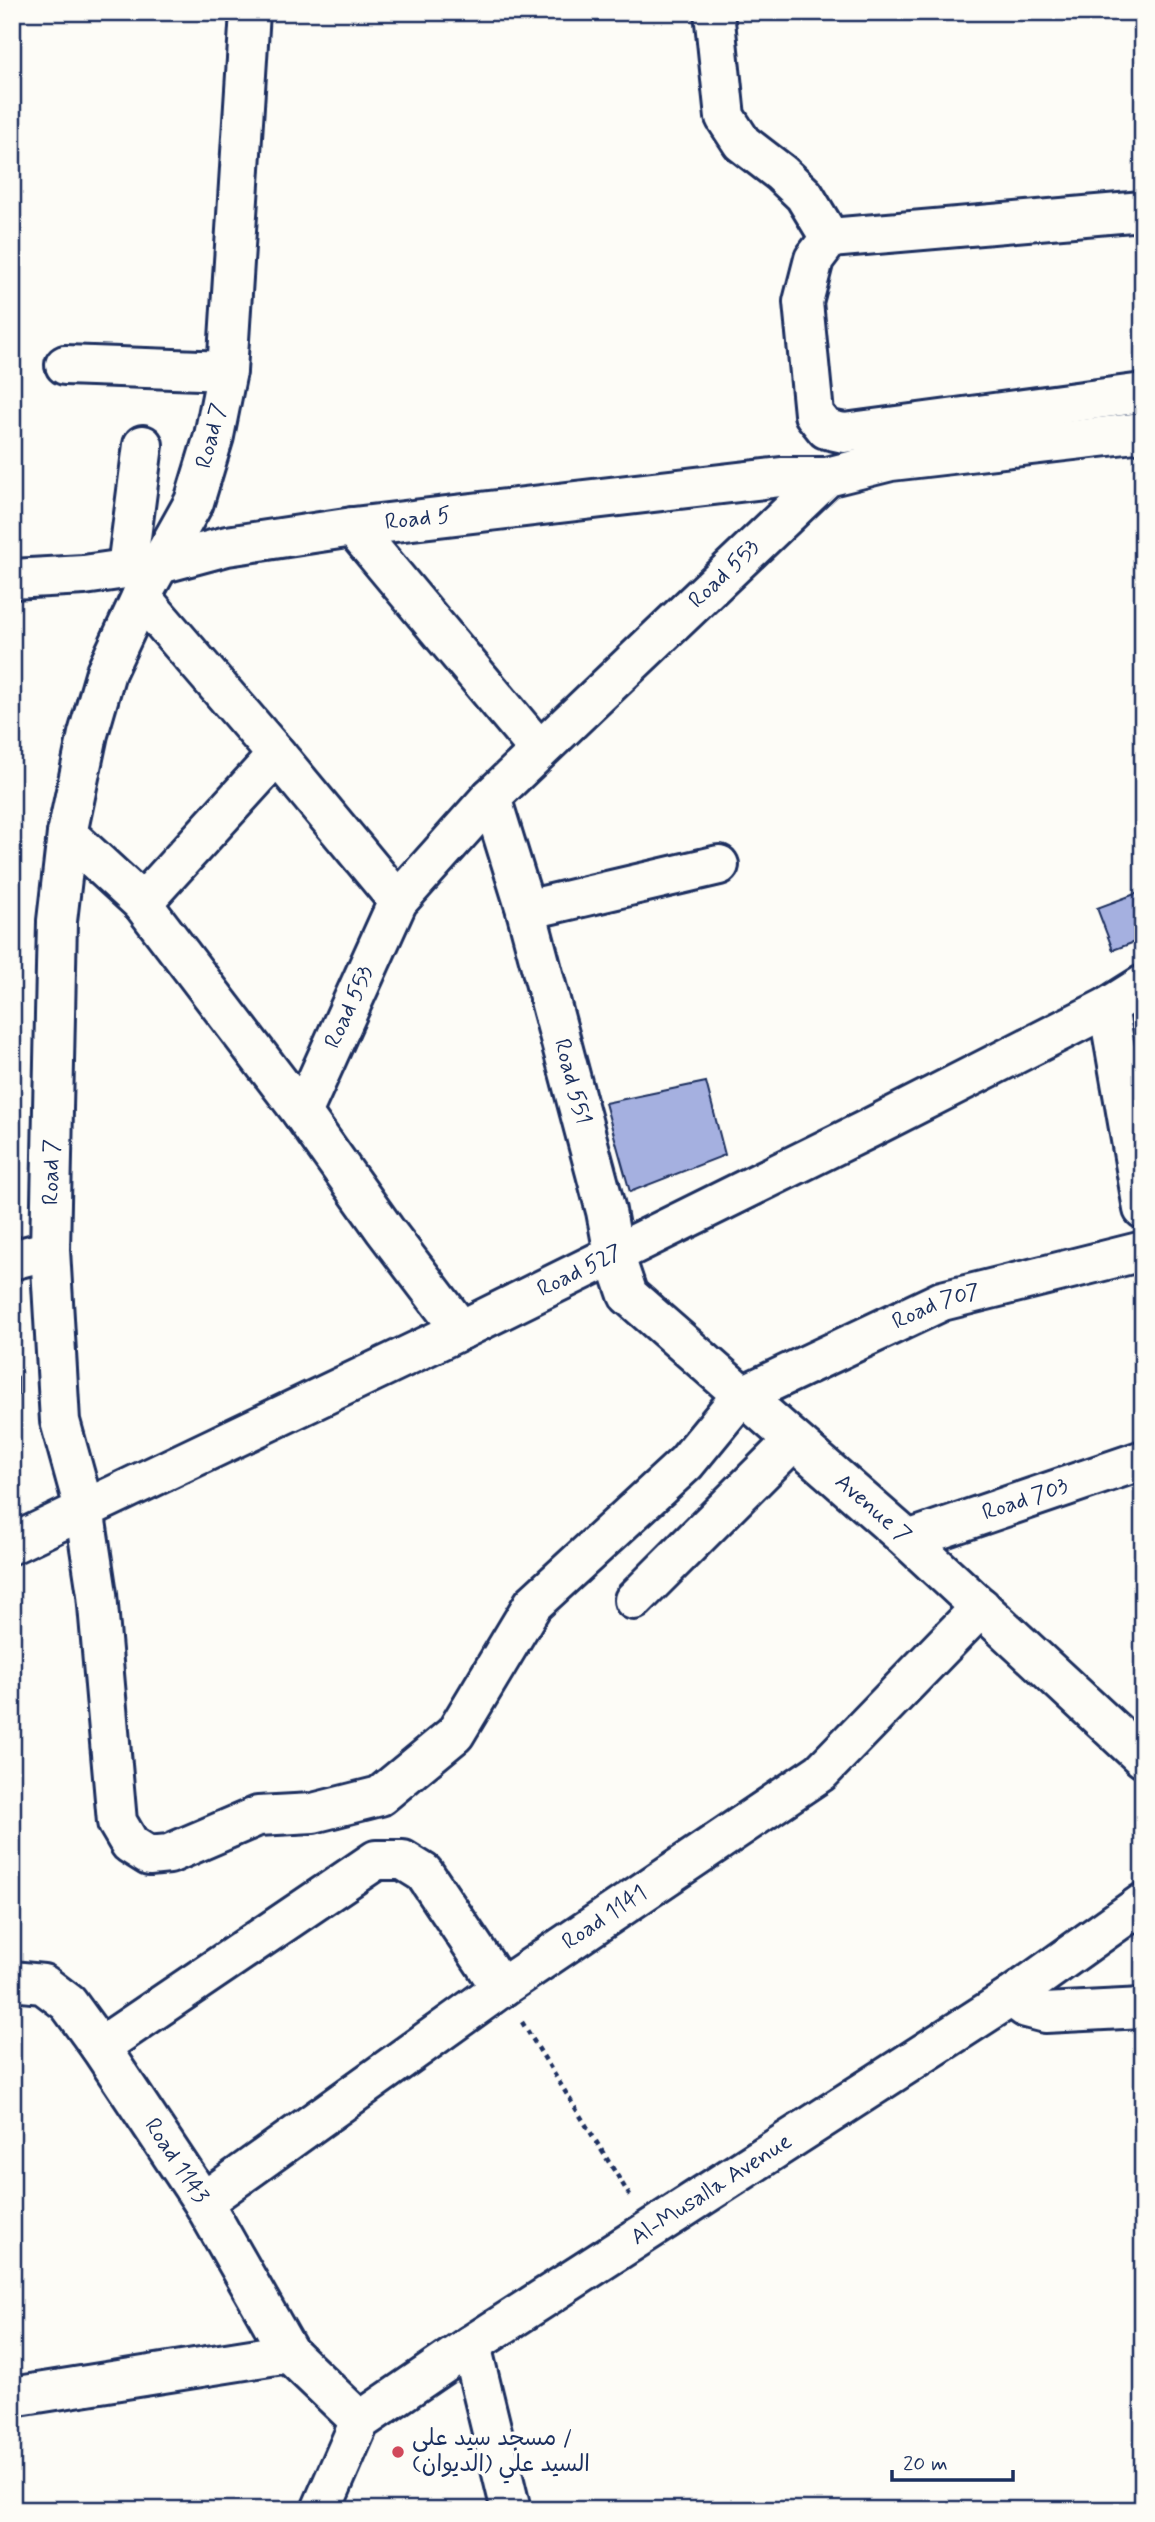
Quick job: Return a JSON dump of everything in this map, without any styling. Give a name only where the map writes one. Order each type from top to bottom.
[{"type":"street","name":"Road 7","points":[[250,12],[228,371],[214,436],[194,502],[143,577],[106,672],[88,734],[66,834],[57,921],[50,1250],[60,1421],[84,1508],[97,1594],[117,1822],[130,1844],[149,1856],[170,1854],[258,1816],[313,1813],[380,1796],[455,1734],[533,1604],[686,1463],[741,1396]]},
{"type":"street","points":[[714,12],[725,117],[742,143],[804,195],[830,238]]},
{"type":"street","points":[[1143,211],[830,238],[814,259],[803,302],[814,414],[826,429],[844,433],[1143,393]]},
{"type":"street","points":[[65,365],[228,371]]},
{"type":"street","name":"Road 553","points":[[302,1113],[398,901],[491,797],[827,477],[891,461],[1143,432]]},
{"type":"street","points":[[143,445],[143,577],[277,755],[398,901]]},
{"type":"street","name":"Road 5","points":[[12,579],[84,575],[143,577],[227,545],[353,527],[781,477],[827,477]]},
{"type":"street","points":[[353,527],[539,750]]},
{"type":"street","points":[[142,902],[277,755]]},
{"type":"street","name":"Road 551","points":[[491,797],[526,910],[606,1211],[614,1254]]},
{"type":"street","points":[[66,834],[142,902],[461,1329]]},
{"type":"street","points":[[526,910],[719,865]]},
{"type":"street","name":"Road 527","points":[[12,1544],[461,1329],[868,1129],[1108,1007],[1143,985]]},
{"type":"street","points":[[1108,1007],[1143,1209]]},
{"type":"street","points":[[12,1260],[50,1250]]},
{"type":"street","name":"Road 707","points":[[741,1396],[942,1301],[1143,1251]]},
{"type":"street","name":"Avenue 7","points":[[614,1254],[628,1295],[908,1540],[1143,1758]]},
{"type":"street","points":[[634,1600],[793,1441]]},
{"type":"street","name":"Road 703","points":[[908,1540],[1143,1460]]},
{"type":"street","name":"Road 1141","points":[[203,2202],[501,1988],[821,1772],[981,1607]]},
{"type":"street","points":[[100,2047],[376,1860],[403,1860],[424,1873],[501,1988]]},
{"type":"street","name":"Al-Musalla Avenue","points":[[360,2421],[471,2345],[1011,1997],[1143,1903]]},
{"type":"street","name":"Road 1143","points":[[28,1982],[68,2003],[203,2202],[289,2353],[360,2421]]},
{"type":"street","points":[[1011,1997],[1026,2008],[1045,2013],[1143,2008]]},
{"type":"street","points":[[471,2345],[511,2510]]},
{"type":"street","points":[[12,2397],[289,2353]]},
{"type":"street","points":[[321,2510],[360,2421]]},
{"type":"path","points":[[501,1988],[651,2229]]},
{"type":"building","points":[[1143,891],[1143,939],[1113,950],[1097,908]]},
{"type":"building","points":[[706,1082],[725,1155],[630,1192],[605,1103]]},
{"type":"building","points":[[18,1377],[18,1436],[12,1440],[12,1379]]},
{"type":"place","name":"مسجد سيد علي / السيد علي (الديوان)","points":[[398,2452]]}]
